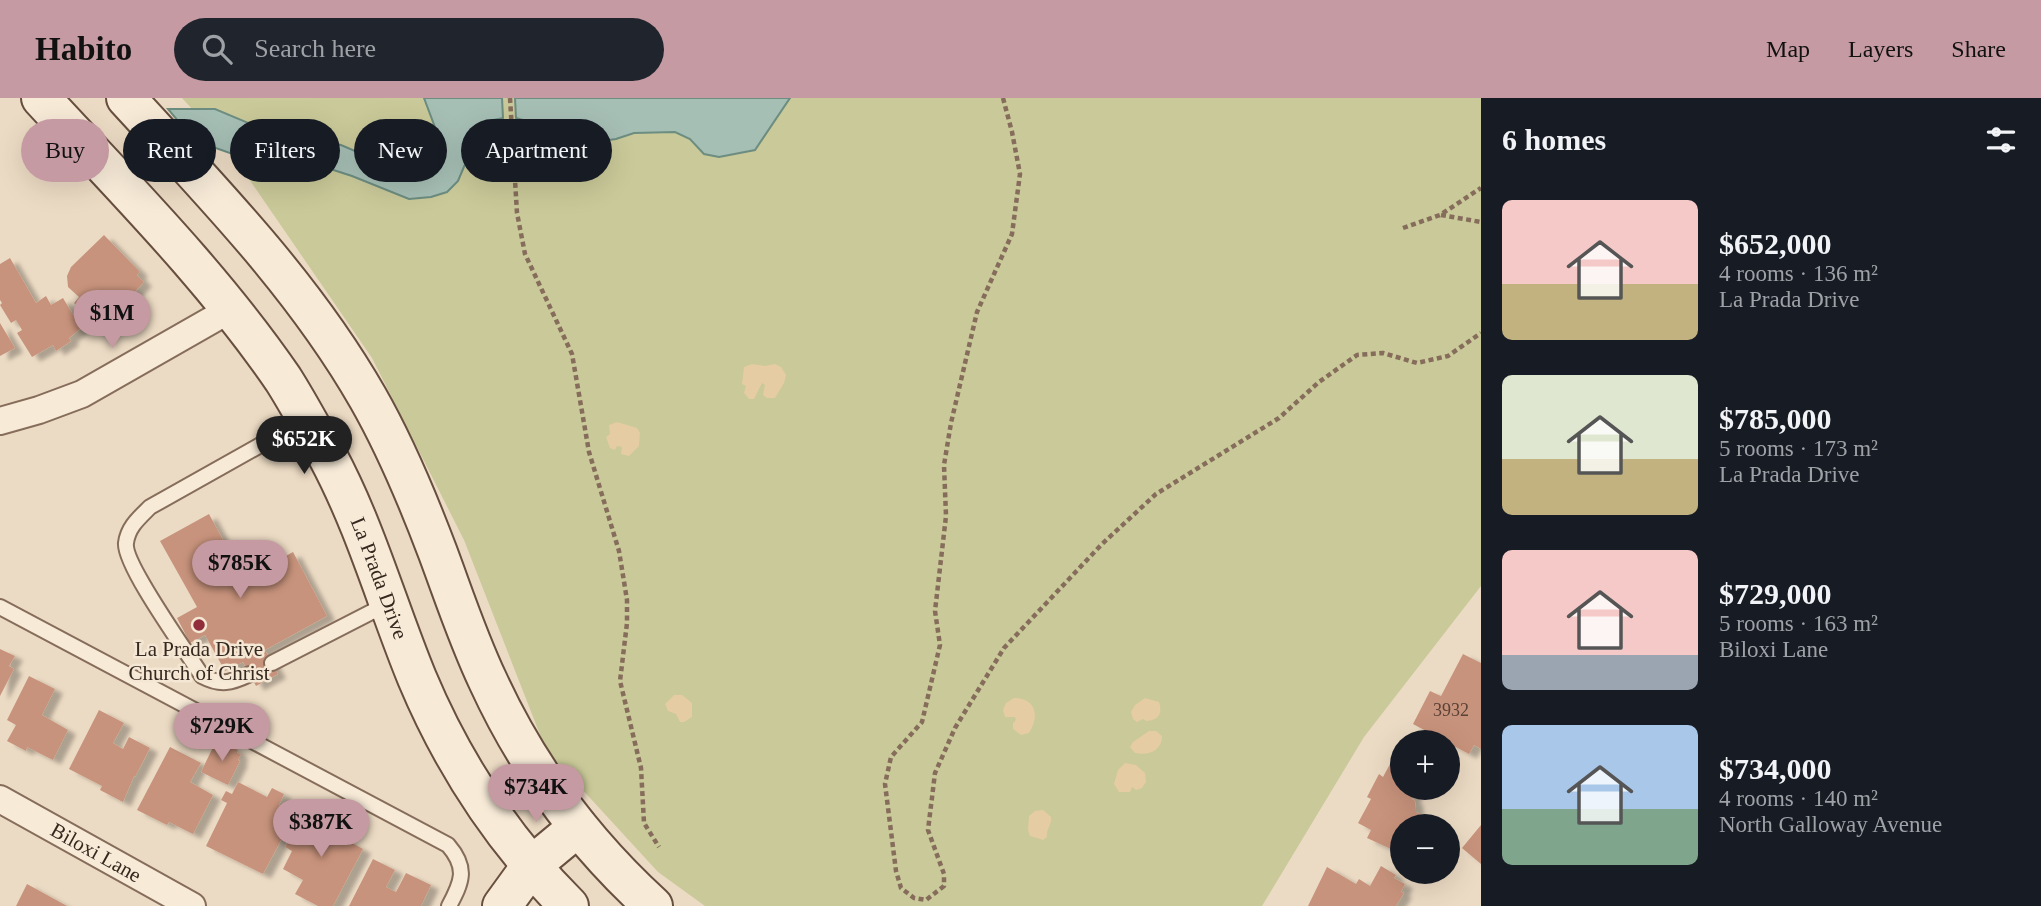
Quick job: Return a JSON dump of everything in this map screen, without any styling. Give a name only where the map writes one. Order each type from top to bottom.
[{"type":"main road","name":"La Prada Drive","points":[[41,98],[185,254],[231,309],[284,382],[350,502],[367,540],[416,674],[453,753],[486,807],[531,866],[569,906]]},
{"type":"main road","points":[[126,98],[282,272],[345,362],[368,399],[416,497],[476,654],[499,705],[523,748],[578,827],[612,866],[653,906]]},
{"type":"main road","points":[[502,906],[531,866],[578,827]]},
{"type":"main road","points":[[576,906],[612,866]]},
{"type":"street","points":[[0,421],[82,394],[231,309]]},
{"type":"street","name":"Biloxi Lane","points":[[0,799],[192,906]]},
{"type":"lane","points":[[250,674],[232,683],[215,683],[202,676],[125,552],[126,540],[131,525],[150,507],[306,419]]},
{"type":"lane","points":[[272,663],[390,603]]},
{"type":"lane","points":[[0,607],[448,845],[457,855],[461,870],[461,884],[449,906]]},
{"type":"path","points":[[510,98],[517,213],[525,254],[572,354],[589,452],[619,551],[627,600],[620,681],[641,768],[644,823],[659,847]]},
{"type":"path","points":[[1003,98],[1020,174],[1012,234],[977,312],[951,423],[944,465],[946,516],[935,611],[940,645],[922,722],[891,757],[885,784],[896,871],[901,888],[914,898],[926,900],[944,886],[944,874],[928,830],[935,773],[955,728],[1004,648],[1102,544],[1156,494],[1279,418],[1319,382],[1357,355],[1383,353],[1417,363],[1448,356],[1481,332]]},
{"type":"path","points":[[1403,228],[1440,215],[1481,188]]},
{"type":"path","points":[[1440,215],[1481,222]]},
{"type":"green space","points":[[182,98],[1481,98],[1481,586],[1364,737],[1262,906],[705,906],[658,872],[546,750],[464,540],[372,358],[251,182],[340,182],[340,119],[230,119],[230,151],[216,135],[216,119],[201,119]]},
{"type":"sand","points":[[752,364],[775,364],[781,367],[786,375],[775,398],[763,395],[765,385],[762,383],[754,399],[749,399],[744,393],[744,367]]},
{"type":"sand","points":[[617,422],[637,428],[640,433],[639,446],[629,456],[621,454],[622,447],[617,446],[615,450],[610,448],[606,437],[610,434],[609,425]]},
{"type":"sand","points":[[674,695],[682,695],[692,703],[692,717],[684,722],[680,722],[676,714],[668,711],[665,704]]},
{"type":"sand","points":[[1014,698],[1027,701],[1034,709],[1034,720],[1029,733],[1021,735],[1013,729],[1015,717],[1005,717],[1003,710],[1006,703]]},
{"type":"sand","points":[[1145,698],[1159,702],[1160,713],[1154,719],[1137,722],[1131,712],[1135,705]]},
{"type":"sand","points":[[1149,731],[1156,731],[1162,736],[1160,745],[1149,753],[1135,753],[1130,747],[1133,742]]},
{"type":"sand","points":[[1125,763],[1136,765],[1145,773],[1146,782],[1142,788],[1136,790],[1132,787],[1130,792],[1119,792],[1114,784],[1118,770]]},
{"type":"sand","points":[[1043,810],[1051,820],[1047,837],[1043,840],[1030,836],[1028,830],[1029,816],[1035,811]]},
{"type":"shaded area","points":[[424,98],[502,98],[503,118],[461,119],[461,174],[447,192],[409,199],[367,182],[447,182],[447,119],[432,119]]},
{"type":"shaded area","points":[[515,98],[790,98],[755,150],[719,157],[704,154],[690,139],[675,132],[634,133],[612,140],[612,119],[516,118]]},
{"type":"shaded area","points":[[168,109],[215,109],[239,119],[230,119],[230,153],[216,148],[216,119],[176,119]]},
{"type":"shaded area","points":[[341,145],[354,151],[354,177],[340,172]]},
{"type":"building","points":[[104,235],[140,272],[137,275],[144,282],[127,300],[122,296],[111,307],[116,312],[99,329],[74,303],[79,297],[68,287],[67,276],[71,267]]},
{"type":"building","points":[[10,258],[36,303],[46,296],[51,305],[63,298],[81,328],[69,338],[71,341],[56,351],[53,345],[32,357],[17,333],[22,330],[16,320],[11,323],[0,305],[0,264]]},
{"type":"building","points":[[0,323],[15,348],[0,356]]},
{"type":"building","points":[[209,514],[244,579],[293,552],[327,616],[265,650],[278,674],[256,686],[243,662],[225,671],[205,635],[190,643],[177,618],[197,607],[160,541]]},
{"type":"building","points":[[0,649],[15,656],[9,666],[14,669],[0,696]]},
{"type":"building","points":[[1463,654],[1481,663],[1481,749],[1474,745],[1469,754],[1460,749],[1460,730],[1424,730],[1413,724],[1430,691],[1441,696]]},
{"type":"building","points":[[29,676],[55,689],[42,715],[68,730],[53,760],[7,741],[16,725],[7,720]]},
{"type":"building","points":[[99,710],[124,723],[113,743],[123,749],[129,737],[150,748],[123,802],[100,790],[102,786],[69,769]]},
{"type":"building","points":[[215,743],[222,747],[224,743],[241,754],[228,785],[201,772]]},
{"type":"building","points":[[170,747],[201,763],[190,782],[213,795],[193,834],[137,810]]},
{"type":"building","points":[[1390,764],[1390,800],[1414,800],[1416,812],[1420,814],[1390,814],[1390,849],[1367,838],[1371,830],[1358,823],[1371,799],[1367,797],[1379,774],[1383,777]]},
{"type":"building","points":[[238,782],[267,797],[272,788],[284,794],[279,805],[295,814],[263,874],[206,846],[227,803],[221,800],[226,791],[232,794]]},
{"type":"building","points":[[316,808],[342,821],[335,834],[363,849],[333,906],[318,906],[295,894],[303,880],[283,869],[292,851],[285,847],[298,823],[306,827]]},
{"type":"building","points":[[1481,825],[1481,864],[1462,848]]},
{"type":"building","points":[[373,859],[395,870],[386,887],[396,892],[406,873],[431,885],[421,906],[349,906]]},
{"type":"building","points":[[1381,866],[1390,871],[1390,884],[1405,884],[1401,892],[1404,893],[1396,906],[1308,906],[1327,867],[1356,884],[1359,879],[1370,886]]},
{"type":"building","points":[[27,884],[67,906],[16,906]]},
{"type":"place","name":"La Prada Drive Church of Christ","points":[[199,625]]}]
